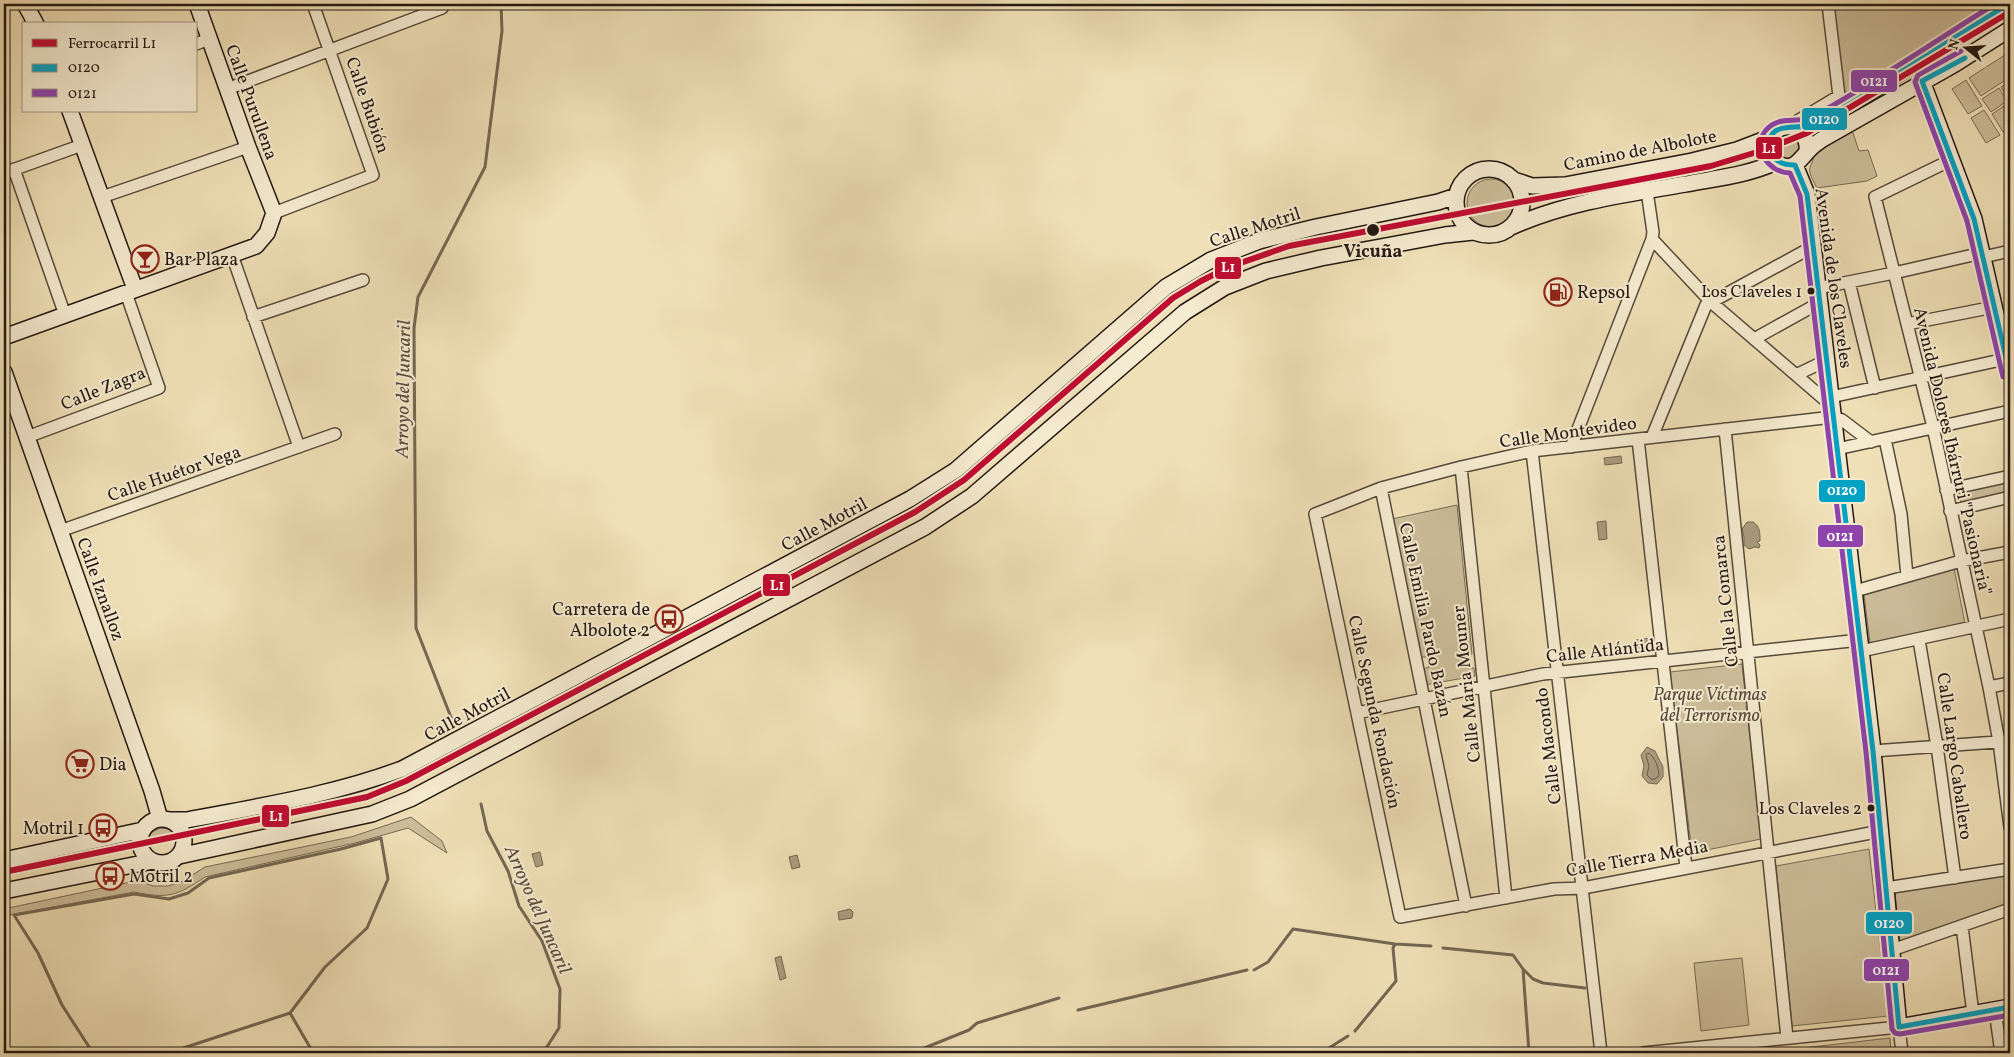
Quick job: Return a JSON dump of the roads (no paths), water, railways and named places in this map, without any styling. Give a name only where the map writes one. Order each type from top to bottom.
[{"type":"street","points":[[25,4],[35,22]]},
{"type":"street","name":"Calle Purullena","points":[[197,4],[203,41],[227,89],[274,213]]},
{"type":"street","name":"Calle Bubión","points":[[274,213],[373,175],[313,4]]},
{"type":"street","points":[[227,89],[442,8],[440,4]]},
{"type":"street","points":[[1793,127],[1799,120],[1839,96],[1828,4]]},
{"type":"street","points":[[1793,127],[1804,135],[1808,144],[1807,152],[1805,157],[1795,165],[1781,165],[1776,162],[1768,149],[1771,136],[1776,131],[1784,127],[1818,122],[1848,106],[2009,4]]},
{"type":"street","points":[[1807,152],[1821,140],[1955,64],[2010,30]]},
{"type":"street","points":[[1922,81],[1974,219],[1994,307],[2009,358],[2010,375]]},
{"type":"street","points":[[70,112],[102,197],[131,291]]},
{"type":"street","name":"Camino de Albolote","points":[[1514,180],[1532,186],[1565,185],[1692,161],[1737,150],[1771,136]]},
{"type":"street","points":[[65,315],[9,171],[82,145]]},
{"type":"street","points":[[102,197],[248,147]]},
{"type":"street","name":"Avenida Dolores Ibárruri \"Pasionaria\"","points":[[1952,160],[1875,198],[1933,427],[1975,627],[1989,687],[2005,742],[2010,827]]},
{"type":"street","points":[[1511,227],[1522,209],[1522,196],[1514,180],[1499,170],[1482,169],[1467,177],[1460,186],[1456,196],[1456,207],[1460,218],[1473,232],[1481,235],[1496,235],[1535,217],[1570,206],[1740,174],[1776,162]]},
{"type":"street","name":"Avenida de los Claveles","points":[[1795,165],[1807,194],[1814,246],[1873,751],[1902,1053]]},
{"type":"street","points":[[1571,447],[1652,240],[1653,232],[1647,190]]},
{"type":"street","name":"Calle Motril","points":[[165,819],[188,820],[315,795],[362,784],[402,769],[910,499],[956,470],[1166,287],[1211,260],[1259,241],[1316,227],[1438,202],[1456,196]]},
{"type":"street","points":[[4,337],[256,246],[267,233],[274,213]]},
{"type":"street","points":[[4,892],[153,862],[166,863],[179,856],[372,814],[410,799],[925,527],[972,496],[1185,312],[1225,287],[1266,271],[1321,258],[1445,235],[1473,232]]},
{"type":"street","points":[[1652,240],[1711,302],[1832,407],[1842,420],[1870,442]]},
{"type":"street","points":[[1652,438],[1706,305],[1814,246]]},
{"type":"street","points":[[1754,339],[1819,296],[1849,282],[2010,251]]},
{"type":"street","points":[[232,255],[299,447]]},
{"type":"street","points":[[254,317],[363,280]]},
{"type":"street","points":[[1849,282],[1876,388]]},
{"type":"street","name":"Calle Zagra","points":[[27,437],[159,388],[131,291]]},
{"type":"street","points":[[1907,324],[1994,307]]},
{"type":"street","name":"Calle Montevideo","points":[[1315,514],[1381,488],[1532,451],[1725,429],[1832,407],[1876,388],[2009,358]]},
{"type":"street","points":[[1796,375],[1826,360]]},
{"type":"street","name":"Calle Iznalloz","points":[[4,372],[152,791],[165,819]]},
{"type":"street","points":[[1837,450],[2010,411]]},
{"type":"street","name":"Calle la Comarca","points":[[1725,429],[1787,1038]]},
{"type":"street","name":"Calle Huétor Vega","points":[[60,532],[335,434]]},
{"type":"street","points":[[1638,439],[1686,868]]},
{"type":"street","points":[[1885,439],[1901,514],[1907,576]]},
{"type":"street","name":"Calle Macondo","points":[[1532,451],[1601,1053]]},
{"type":"street","name":"Calle Maria Mouner","points":[[1461,467],[1506,898]]},
{"type":"street","points":[[1946,490],[2010,476]]},
{"type":"street","name":"Calle Emilia Pardo Bazán","points":[[1381,488],[1466,906]]},
{"type":"street","points":[[1950,511],[2010,497]]},
{"type":"street","name":"Calle Segunda Fondación","points":[[1315,514],[1400,917]]},
{"type":"street","points":[[1855,591],[1961,561],[2010,552]]},
{"type":"street","name":"Calle Atlántida","points":[[1357,713],[1484,686],[1557,673],[1748,652],[1860,646],[1920,640],[2010,619]]},
{"type":"street","name":"Calle Largo Caballero","points":[[1920,640],[1955,878]]},
{"type":"street","points":[[1989,687],[2010,683]]},
{"type":"street","points":[[1873,751],[2005,742]]},
{"type":"street","points":[[153,862],[145,855],[141,846],[141,836],[148,824],[165,819],[177,824],[183,833],[184,848],[179,856]]},
{"type":"street","points":[[4,860],[143,830]]},
{"type":"street","name":"Calle Tierra Media","points":[[1400,917],[1554,889],[1583,888],[1881,831]]},
{"type":"street","points":[[1886,888],[2010,870]]},
{"type":"street","points":[[1892,950],[2010,909]]},
{"type":"street","points":[[1962,926],[1973,1014]]},
{"type":"street","points":[[1642,1053],[1685,1051],[1899,1026],[2010,1007]]},
{"type":"street","points":[[1995,1010],[2002,1053]]},
{"type":"water","points":[[1621,456],[1622,463],[1605,465],[1604,458]]},
{"type":"water","points":[[1606,521],[1607,539],[1599,540],[1597,522]]},
{"type":"water","points":[[1747,522],[1753,522],[1758,528],[1760,533],[1760,541],[1757,542],[1760,545],[1759,548],[1749,549],[1744,545],[1742,529]]},
{"type":"water","points":[[1651,638],[1652,647],[1637,648],[1636,640]]},
{"type":"water","points":[[1647,747],[1655,751],[1663,767],[1663,777],[1657,784],[1648,783],[1642,776],[1644,766],[1641,755]]},
{"type":"water","points":[[540,852],[543,865],[536,867],[532,854]]},
{"type":"water","points":[[797,855],[800,867],[792,869],[789,857]]},
{"type":"water","points":[[850,909],[853,912],[852,918],[839,920],[838,912]]},
{"type":"water","points":[[781,956],[786,978],[780,980],[775,958]]},
{"type":"waterway","name":"Arroyo del Juncaril","points":[[454,725],[416,628],[414,328],[418,297],[485,167],[502,31],[501,4]]},
{"type":"waterway","name":"Arroyo del Juncaril","points":[[481,804],[487,831],[508,871],[519,906],[542,941],[560,989],[559,1028],[543,1053]]},
{"type":"waterway","points":[[93,1053],[62,1005],[38,953],[14,915],[134,894],[169,899],[188,893],[209,878],[341,849],[381,838],[388,879],[367,928],[325,967],[290,1013],[168,1053]]},
{"type":"waterway","points":[[1254,970],[1268,962],[1293,929],[1395,944]]},
{"type":"waterway","points":[[1355,1031],[1396,981],[1393,948],[1395,944],[1431,946]]},
{"type":"waterway","points":[[1443,948],[1513,955],[1523,969]]},
{"type":"waterway","points":[[1529,1053],[1523,969],[1533,979],[1543,983],[1585,988]]},
{"type":"waterway","points":[[1078,1010],[1247,970]]},
{"type":"waterway","points":[[912,1053],[969,1030],[977,1023],[1059,998]]},
{"type":"waterway","points":[[290,1013],[311,1049],[311,1053]]},
{"type":"waterway","points":[[1321,1053],[1348,1036]]},
{"type":"rail line","name":"L1","points":[[4,872],[367,797],[406,781],[915,512],[964,480],[1173,298],[1229,267],[1289,246],[1711,166],[1767,149],[1807,133],[2010,12]]},
{"type":"place","name":"Vicuña","points":[[1373,230]]},
{"type":"place","name":"Bar Plaza","points":[[145,259]]},
{"type":"place","name":"Los Claveles 1","points":[[1811,291]]},
{"type":"place","name":"Repsol","points":[[1558,292]]},
{"type":"place","name":"Carretera de Albolote 2","points":[[669,619]]},
{"type":"place","name":"Dia","points":[[80,764]]},
{"type":"place","name":"Los Claveles 2","points":[[1871,808]]},
{"type":"place","name":"Motril 1","points":[[103,828]]},
{"type":"place","name":"Motril 2","points":[[110,876]]},
{"type":"park label","name":"Parque Víctimas del Terrorismo","points":[[1710,704]]}]
